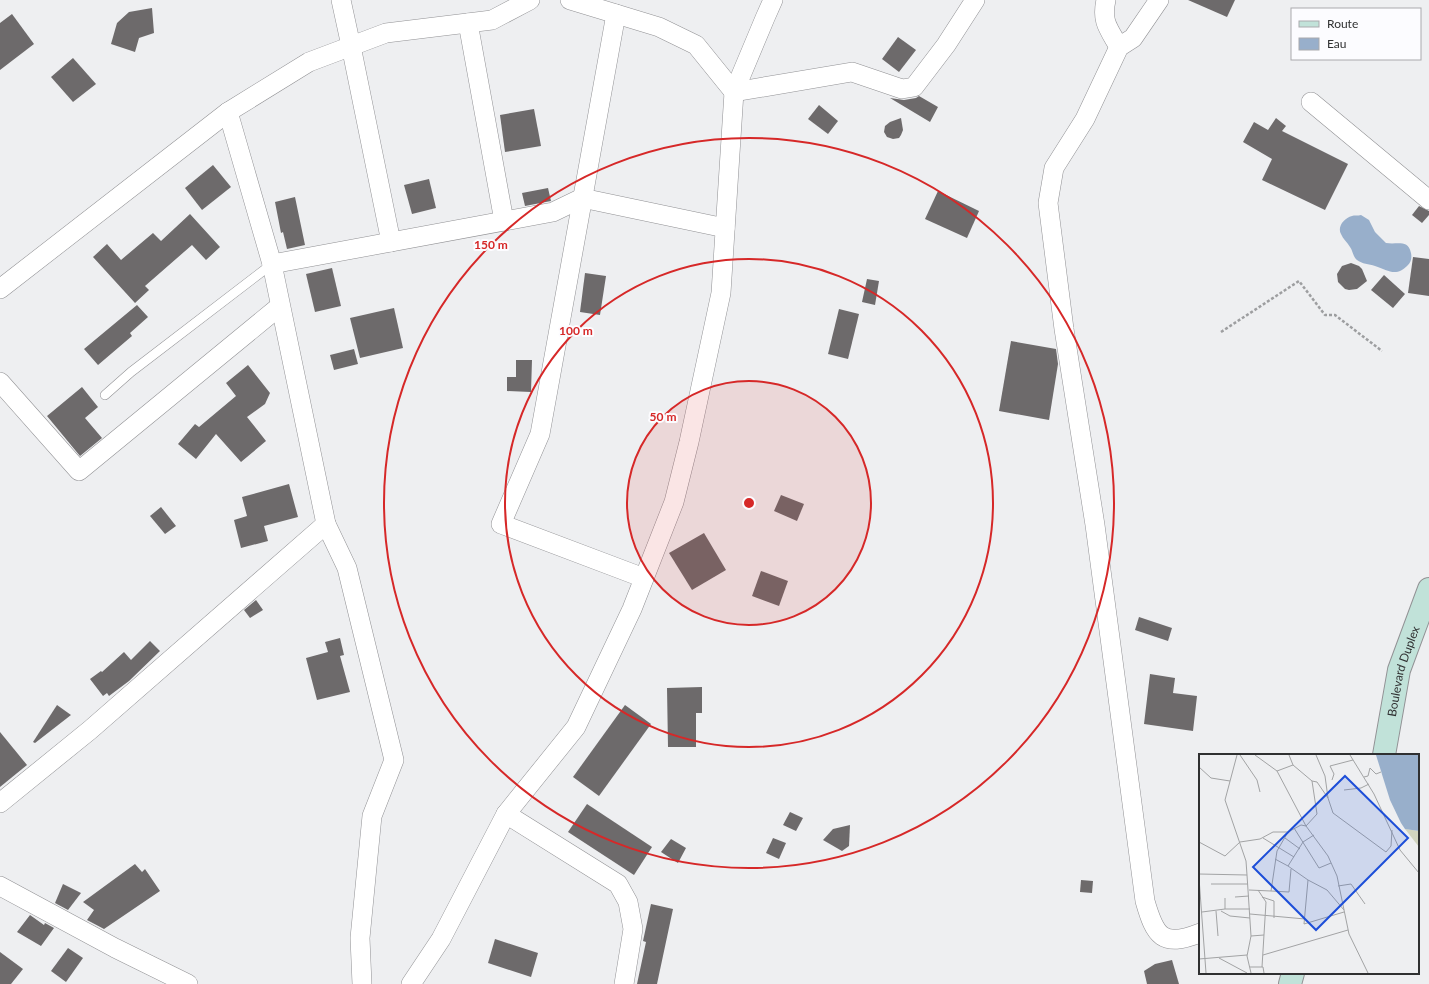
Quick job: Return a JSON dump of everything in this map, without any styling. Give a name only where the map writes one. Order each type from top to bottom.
[{"type":"street","points":[[341,0],[391,242]]},
{"type":"street","points":[[0,289],[228,112],[309,62],[386,33],[492,20],[530,0]]},
{"type":"street","points":[[570,0],[659,28],[696,45],[734,92]]},
{"type":"street","points":[[411,984],[441,939],[506,814],[576,727],[632,609],[674,502],[689,442],[721,293],[734,92],[773,0]]},
{"type":"street","points":[[734,92],[852,72],[902,88],[914,87],[946,45],[975,0]]},
{"type":"street","points":[[1106,0],[1104,8],[1105,23],[1119,47]]},
{"type":"street","points":[[1159,0],[1133,38],[1119,47],[1085,119],[1054,168],[1048,203],[1064,328],[1095,525],[1145,900],[1152,922],[1159,934],[1172,940],[1189,938],[1199,933]]},
{"type":"street","points":[[616,14],[540,434],[501,524],[644,578]]},
{"type":"street","points":[[468,23],[504,221]]},
{"type":"street","points":[[1311,102],[1429,200]]},
{"type":"street","points":[[228,112],[272,264],[326,524],[347,568],[394,760],[372,816],[360,938],[362,984]]},
{"type":"street","points":[[272,264],[553,212],[582,198],[725,228]]},
{"type":"street","points":[[0,382],[79,472],[280,306]]},
{"type":"street","points":[[0,803],[90,730],[326,524]]},
{"type":"street","name":"Boulevard Duplex","points":[[1384,754],[1399,670],[1429,589]]},
{"type":"street","points":[[506,814],[618,884],[628,902],[633,929],[624,984]]},
{"type":"street","points":[[0,886],[115,948],[188,984]]},
{"type":"street","points":[[1290,984],[1293,974]]},
{"type":"lane","points":[[105,395],[131,372],[272,264]]},
{"type":"path","points":[[1221,332],[1299,281],[1325,315],[1335,315],[1382,351]]},
{"type":"water","points":[[1361,215],[1369,220],[1375,232],[1386,243],[1405,244],[1410,249],[1411,261],[1404,269],[1392,272],[1356,259],[1342,236],[1340,229],[1342,223],[1349,217]]},
{"type":"building","points":[[1188,0],[1235,0],[1227,17]]},
{"type":"building","points":[[152,8],[154,33],[139,38],[135,52],[111,44],[117,23],[129,12]]},
{"type":"building","points":[[12,14],[34,44],[0,70],[0,23]]},
{"type":"building","points":[[898,37],[916,50],[899,72],[882,59]]},
{"type":"building","points":[[73,58],[96,84],[73,102],[51,77]]},
{"type":"building","points":[[919,96],[938,107],[930,122],[890,98],[904,100]]},
{"type":"building","points":[[819,105],[838,121],[828,134],[808,119]]},
{"type":"building","points":[[534,109],[541,146],[505,152],[500,115]]},
{"type":"building","points":[[901,118],[903,130],[899,138],[893,139],[887,137],[884,132],[885,126],[890,122]]},
{"type":"building","points":[[1276,118],[1286,126],[1282,131],[1348,164],[1325,210],[1262,180],[1272,159],[1243,142],[1254,122],[1268,130]]},
{"type":"building","points":[[213,165],[231,187],[202,210],[185,188]]},
{"type":"building","points":[[429,179],[436,208],[412,214],[404,185]]},
{"type":"building","points":[[548,188],[551,201],[525,206],[522,193]]},
{"type":"building","points":[[938,191],[979,211],[967,238],[925,219]]},
{"type":"building","points":[[295,197],[305,245],[287,249],[283,232],[281,233],[275,202]]},
{"type":"building","points":[[1419,206],[1429,211],[1429,215],[1422,223],[1412,215]]},
{"type":"building","points":[[190,214],[220,247],[206,260],[192,245],[145,286],[149,290],[135,303],[93,257],[107,244],[121,260],[153,233],[161,241]]},
{"type":"building","points":[[1413,257],[1429,259],[1429,296],[1408,293]]},
{"type":"building","points":[[1351,263],[1362,269],[1367,281],[1357,289],[1349,290],[1345,289],[1338,282],[1337,274],[1342,266]]},
{"type":"building","points":[[332,268],[341,306],[315,312],[306,274]]},
{"type":"building","points":[[585,273],[606,276],[600,315],[580,312]]},
{"type":"building","points":[[1384,275],[1405,294],[1393,308],[1371,290]]},
{"type":"building","points":[[867,279],[879,281],[875,305],[862,302]]},
{"type":"building","points":[[137,305],[148,317],[130,333],[132,336],[98,365],[84,349]]},
{"type":"building","points":[[394,308],[403,348],[360,358],[350,318]]},
{"type":"building","points":[[839,309],[859,314],[848,359],[828,354]]},
{"type":"building","points":[[1011,341],[1056,349],[1058,364],[1049,420],[999,411]]},
{"type":"building","points":[[354,349],[358,364],[334,370],[330,355]]},
{"type":"building","points":[[516,360],[532,360],[531,392],[507,391],[507,377],[516,377]]},
{"type":"building","points":[[248,365],[270,393],[265,404],[247,417],[266,441],[241,462],[216,434],[196,459],[178,444],[195,424],[199,427],[236,396],[226,383]]},
{"type":"building","points":[[82,387],[98,407],[85,418],[102,438],[80,456],[47,416]]},
{"type":"building","points":[[289,484],[298,517],[264,526],[268,541],[241,548],[234,520],[247,516],[242,497]]},
{"type":"building","points":[[781,495],[804,504],[797,521],[774,511]]},
{"type":"building","points":[[161,507],[176,526],[165,534],[150,516]]},
{"type":"building","points":[[704,533],[726,570],[692,590],[669,553]]},
{"type":"building","points":[[761,571],[788,581],[779,606],[752,596]]},
{"type":"building","points":[[256,600],[263,610],[250,618],[244,610]]},
{"type":"building","points":[[1139,617],[1172,628],[1168,641],[1135,630]]},
{"type":"building","points":[[340,638],[344,655],[340,656],[350,692],[317,700],[306,658],[328,652],[325,642]]},
{"type":"building","points":[[150,641],[160,651],[129,681],[109,696],[107,693],[103,696],[90,679],[101,671],[102,672],[124,652],[131,660]]},
{"type":"building","points":[[1150,674],[1175,678],[1173,693],[1197,696],[1193,731],[1144,724]]},
{"type":"building","points":[[702,687],[702,713],[696,713],[696,747],[668,747],[667,688]]},
{"type":"building","points":[[57,705],[71,715],[35,743],[33,742]]},
{"type":"building","points":[[625,705],[651,724],[599,796],[573,777]]},
{"type":"building","points":[[0,732],[27,765],[0,787]]},
{"type":"building","points":[[587,804],[652,847],[634,875],[568,832]]},
{"type":"building","points":[[790,812],[803,818],[796,831],[783,825]]},
{"type":"building","points":[[850,825],[849,846],[842,851],[823,840],[833,829]]},
{"type":"building","points":[[773,838],[786,843],[779,859],[766,853]]},
{"type":"building","points":[[671,839],[686,848],[678,863],[661,852]]},
{"type":"building","points":[[135,864],[142,872],[145,869],[160,891],[104,929],[87,920],[94,910],[83,902]]},
{"type":"building","points":[[1081,880],[1093,881],[1092,893],[1080,892]]},
{"type":"building","points":[[63,884],[81,893],[68,910],[55,903]]},
{"type":"building","points":[[651,904],[673,909],[657,984],[637,984],[646,942],[643,941]]},
{"type":"building","points":[[30,915],[44,925],[45,923],[54,928],[41,946],[17,932]]},
{"type":"building","points":[[495,939],[538,953],[531,977],[488,963]]},
{"type":"building","points":[[68,948],[83,958],[66,982],[51,971]]},
{"type":"building","points":[[0,952],[23,969],[11,984],[0,984]]},
{"type":"building","points":[[1172,960],[1179,984],[1147,984],[1144,971],[1155,964]]}]
